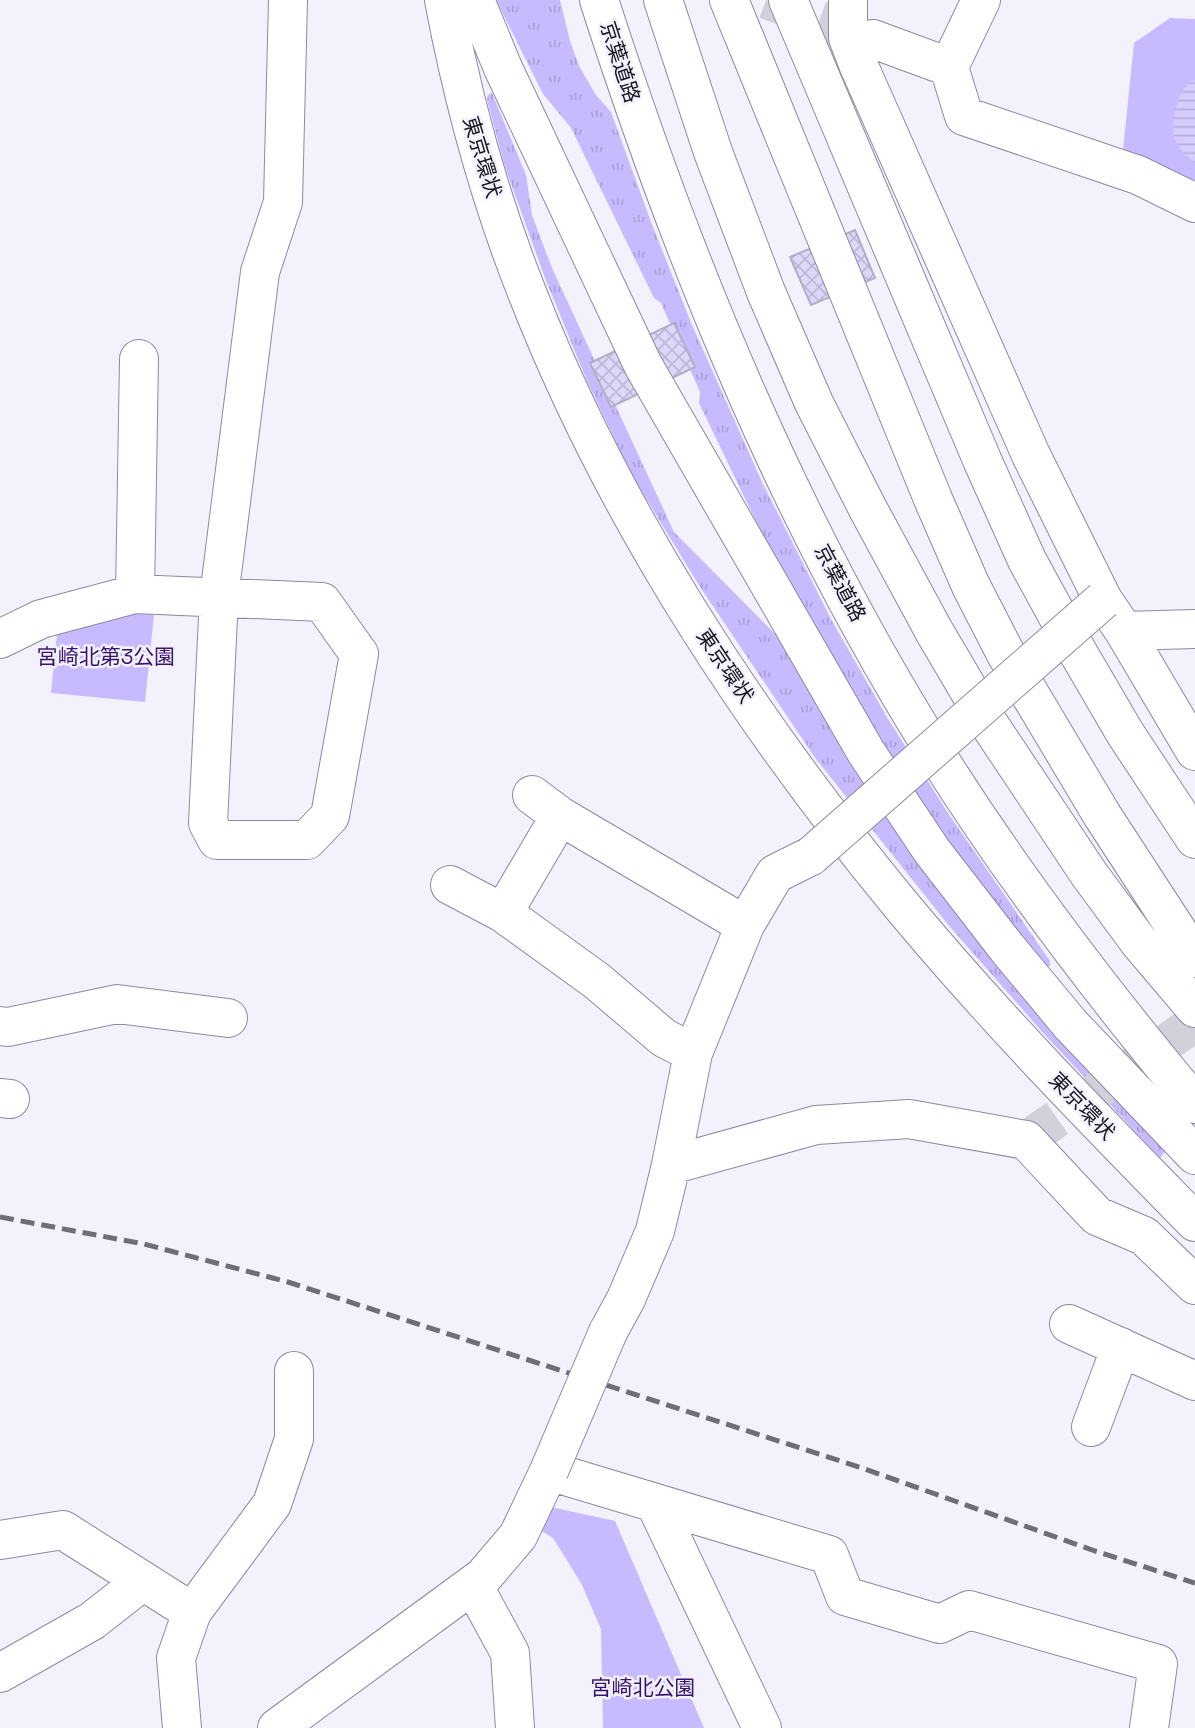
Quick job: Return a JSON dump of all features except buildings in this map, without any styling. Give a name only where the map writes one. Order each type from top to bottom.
[{"type":"main road","points":[[0,639],[41,619],[135,594],[219,597],[322,602],[359,654],[330,816],[307,840],[217,840],[208,823],[219,597],[260,272],[283,202],[288,0]]},
{"type":"main road","name":"東京環状","points":[[444,0],[458,75],[487,178],[526,292],[572,398],[675,591],[778,744],[900,903],[988,1006],[1195,1222]]},
{"type":"main road","points":[[475,0],[503,68],[643,365],[866,752],[932,851],[1007,948],[1071,1025],[1195,1155]]},
{"type":"main road","name":"京葉道路","points":[[599,0],[701,290],[747,399],[860,622],[898,692],[985,830],[1134,1031],[1195,1104]]},
{"type":"main road","points":[[663,0],[713,152],[766,292],[814,403],[868,509],[934,631],[987,721],[1103,893],[1139,942],[1195,1008]]},
{"type":"main road","points":[[729,0],[971,586],[1006,654],[1102,815],[1195,958]]},
{"type":"main road","points":[[788,0],[1027,560],[1125,733],[1195,839]]},
{"type":"main road","points":[[848,0],[848,38],[858,64],[1031,455],[1103,600],[1195,751]]},
{"type":"main road","points":[[981,0],[949,67],[964,116],[1138,175],[1195,203]]},
{"type":"main road","points":[[873,39],[949,67]]},
{"type":"main road","points":[[135,594],[139,359]]},
{"type":"main road","points":[[277,1728],[321,1715],[483,1577],[518,1536],[655,1231],[693,1054],[746,925],[775,874],[811,856],[1103,600]]},
{"type":"main road","points":[[1124,631],[1195,629]]},
{"type":"main road","points":[[503,913],[546,805],[746,925]]},
{"type":"main road","points":[[450,885],[503,913],[597,981],[664,1038],[693,1054]]},
{"type":"main road","points":[[0,1026],[8,1027],[117,1004],[228,1018]]},
{"type":"main road","points":[[671,1165],[816,1125],[909,1119],[1026,1140],[1097,1216],[1144,1236],[1195,1285]]},
{"type":"main road","points":[[1069,1324],[1195,1381]]},
{"type":"main road","points":[[1091,1427],[1121,1348]]},
{"type":"main road","points":[[182,1728],[176,1658],[192,1612],[272,1504],[294,1439],[294,1371]]},
{"type":"main road","points":[[549,1471],[829,1555],[845,1596],[940,1624],[969,1610],[1158,1664],[1149,1728]]},
{"type":"main road","points":[[655,1503],[762,1728]]},
{"type":"main road","points":[[0,1541],[63,1531],[192,1612]]},
{"type":"main road","points":[[0,1673],[92,1621],[143,1581]]},
{"type":"main road","points":[[473,1585],[510,1653],[515,1728]]},
{"type":"green space","points":[[496,0],[560,0],[579,66],[596,95],[611,112],[692,325],[762,482],[832,621],[888,719],[950,816],[1050,961],[1050,966],[1046,966],[996,904],[922,806],[890,758],[765,540],[699,403],[700,392],[661,303],[654,298],[571,128],[543,94]]},
{"type":"green space","points":[[1170,18],[1195,19],[1195,195],[1122,159],[1134,43]]},
{"type":"green space","points":[[492,93],[526,175],[532,215],[552,268],[674,532],[785,644],[1110,1089],[1108,1093],[1168,1148],[1160,1158],[1045,1035],[950,927],[816,759],[700,587],[633,477],[587,381],[545,278],[505,167],[487,100]]},
{"type":"green space","name":"宮崎北第3公園","points":[[155,605],[145,702],[51,693],[58,623]]},
{"type":"green space","name":"宮崎北公園","points":[[551,1507],[615,1521],[704,1728],[603,1728],[601,1629],[581,1583],[553,1538],[537,1528]]},
{"type":"shaded area","points":[[1195,80],[1195,163],[1177,144],[1173,126],[1179,98],[1183,90]]},
{"type":"tunnel","points":[[766,0],[873,39]]},
{"type":"tunnel","points":[[1026,1140],[1195,1023]]},
{"type":"railway","points":[[0,1217],[144,1244],[288,1282],[865,1469],[1095,1551],[1195,1583]]}]
